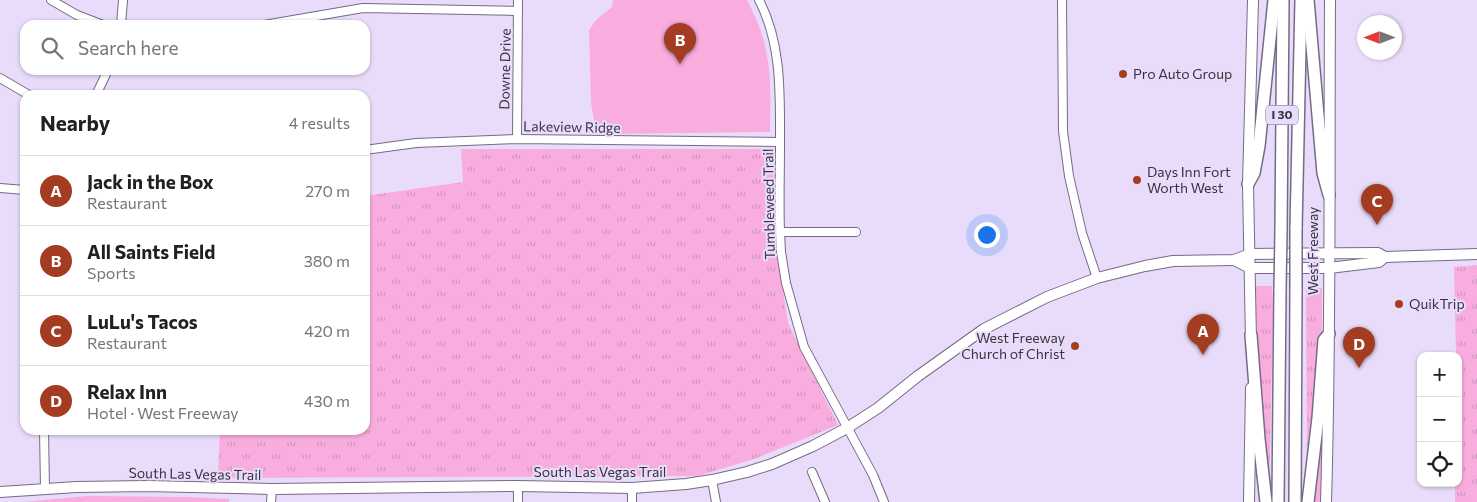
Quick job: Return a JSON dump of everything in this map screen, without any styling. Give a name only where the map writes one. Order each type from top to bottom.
[{"type":"highway","points":[[1248,184],[1254,173],[1259,146],[1274,0]]},
{"type":"highway","name":"I 30","points":[[1278,502],[1283,0]]},
{"type":"highway","name":"West Freeway","points":[[1294,502],[1296,229],[1301,0]]},
{"type":"highway","points":[[1308,0],[1323,172],[1329,195]]},
{"type":"highway","points":[[1308,502],[1318,418],[1324,340],[1329,334]]},
{"type":"highway","points":[[1251,336],[1266,502]]},
{"type":"main road","points":[[1250,502],[1251,336],[1248,184],[1253,0]]},
{"type":"main road","name":"West Freeway","points":[[1326,502],[1329,334],[1330,0]]},
{"type":"main road","points":[[1250,254],[1378,253],[1385,257],[1477,254]]},
{"type":"main road","name":"South Las Vegas Trail","points":[[0,492],[45,488],[147,486],[272,489],[518,486],[632,488],[712,480],[772,464],[813,446],[847,428],[878,408],[918,376],[984,329],[1047,297],[1097,278],[1125,270],[1174,261],[1234,260],[1250,254]]},
{"type":"main road","points":[[1250,268],[1329,268],[1379,262],[1385,257]]},
{"type":"main road","name":"South Las Vegas Trail","points":[[1234,260],[1250,268]]},
{"type":"street","points":[[51,0],[90,20]]},
{"type":"street","points":[[121,20],[123,0]]},
{"type":"street","name":"Downe Drive","points":[[516,139],[518,0]]},
{"type":"street","name":"Tumbleweed Trail","points":[[760,0],[770,27],[778,67],[780,108],[780,232],[786,284],[804,346],[874,475],[884,502]]},
{"type":"street","points":[[1062,0],[1062,110],[1064,137],[1069,176],[1082,233],[1097,278]]},
{"type":"street","points":[[293,20],[363,8],[518,11]]},
{"type":"street","points":[[98,90],[106,75]]},
{"type":"street","points":[[0,78],[20,90]]},
{"type":"street","points":[[0,86],[9,84]]},
{"type":"street","name":"Lakeview Ridge","points":[[370,149],[416,143],[516,139],[780,142]]},
{"type":"street","points":[[0,188],[20,190]]},
{"type":"street","points":[[780,232],[856,232]]},
{"type":"street","points":[[44,435],[45,488]]},
{"type":"street","points":[[812,472],[825,502]]},
{"type":"street","points":[[712,480],[716,502]]},
{"type":"street","points":[[518,486],[518,502]]},
{"type":"street","points":[[632,488],[632,502]]},
{"type":"street","points":[[272,489],[272,502]]},
{"type":"green space","points":[[613,0],[747,0],[761,31],[768,61],[770,132],[604,134],[599,132],[595,126],[591,103],[589,30],[596,20],[612,7]]},
{"type":"green space","points":[[461,149],[773,149],[774,232],[788,323],[838,425],[754,459],[698,476],[218,478],[220,435],[370,435],[370,195],[463,182]]},
{"type":"green space","points":[[1477,265],[1477,502],[1455,502],[1455,487],[1462,487],[1462,352],[1456,352],[1454,267]]},
{"type":"green space","points":[[1254,286],[1272,286],[1269,499],[1257,366]]},
{"type":"green space","points":[[1306,287],[1322,288],[1322,346],[1307,476]]},
{"type":"green space","points":[[1323,418],[1321,502],[1311,502]]},
{"type":"green space","points":[[87,496],[188,497],[229,499],[229,502],[22,502]]},
{"type":"place","name":"All Saints Field","points":[[680,64]]},
{"type":"place","name":"Pro Auto Group","points":[[1123,74]]},
{"type":"place","name":"Days Inn Fort Worth West","points":[[1137,180]]},
{"type":"place","name":"LuLu's Tacos","points":[[1377,225]]},
{"type":"place","name":"QuikTrip","points":[[1399,304]]},
{"type":"place","name":"West Freeway Church of Christ","points":[[1075,346]]},
{"type":"place","name":"Jack in the Box","points":[[1203,355]]},
{"type":"place","name":"Relax Inn","points":[[1359,368]]}]
